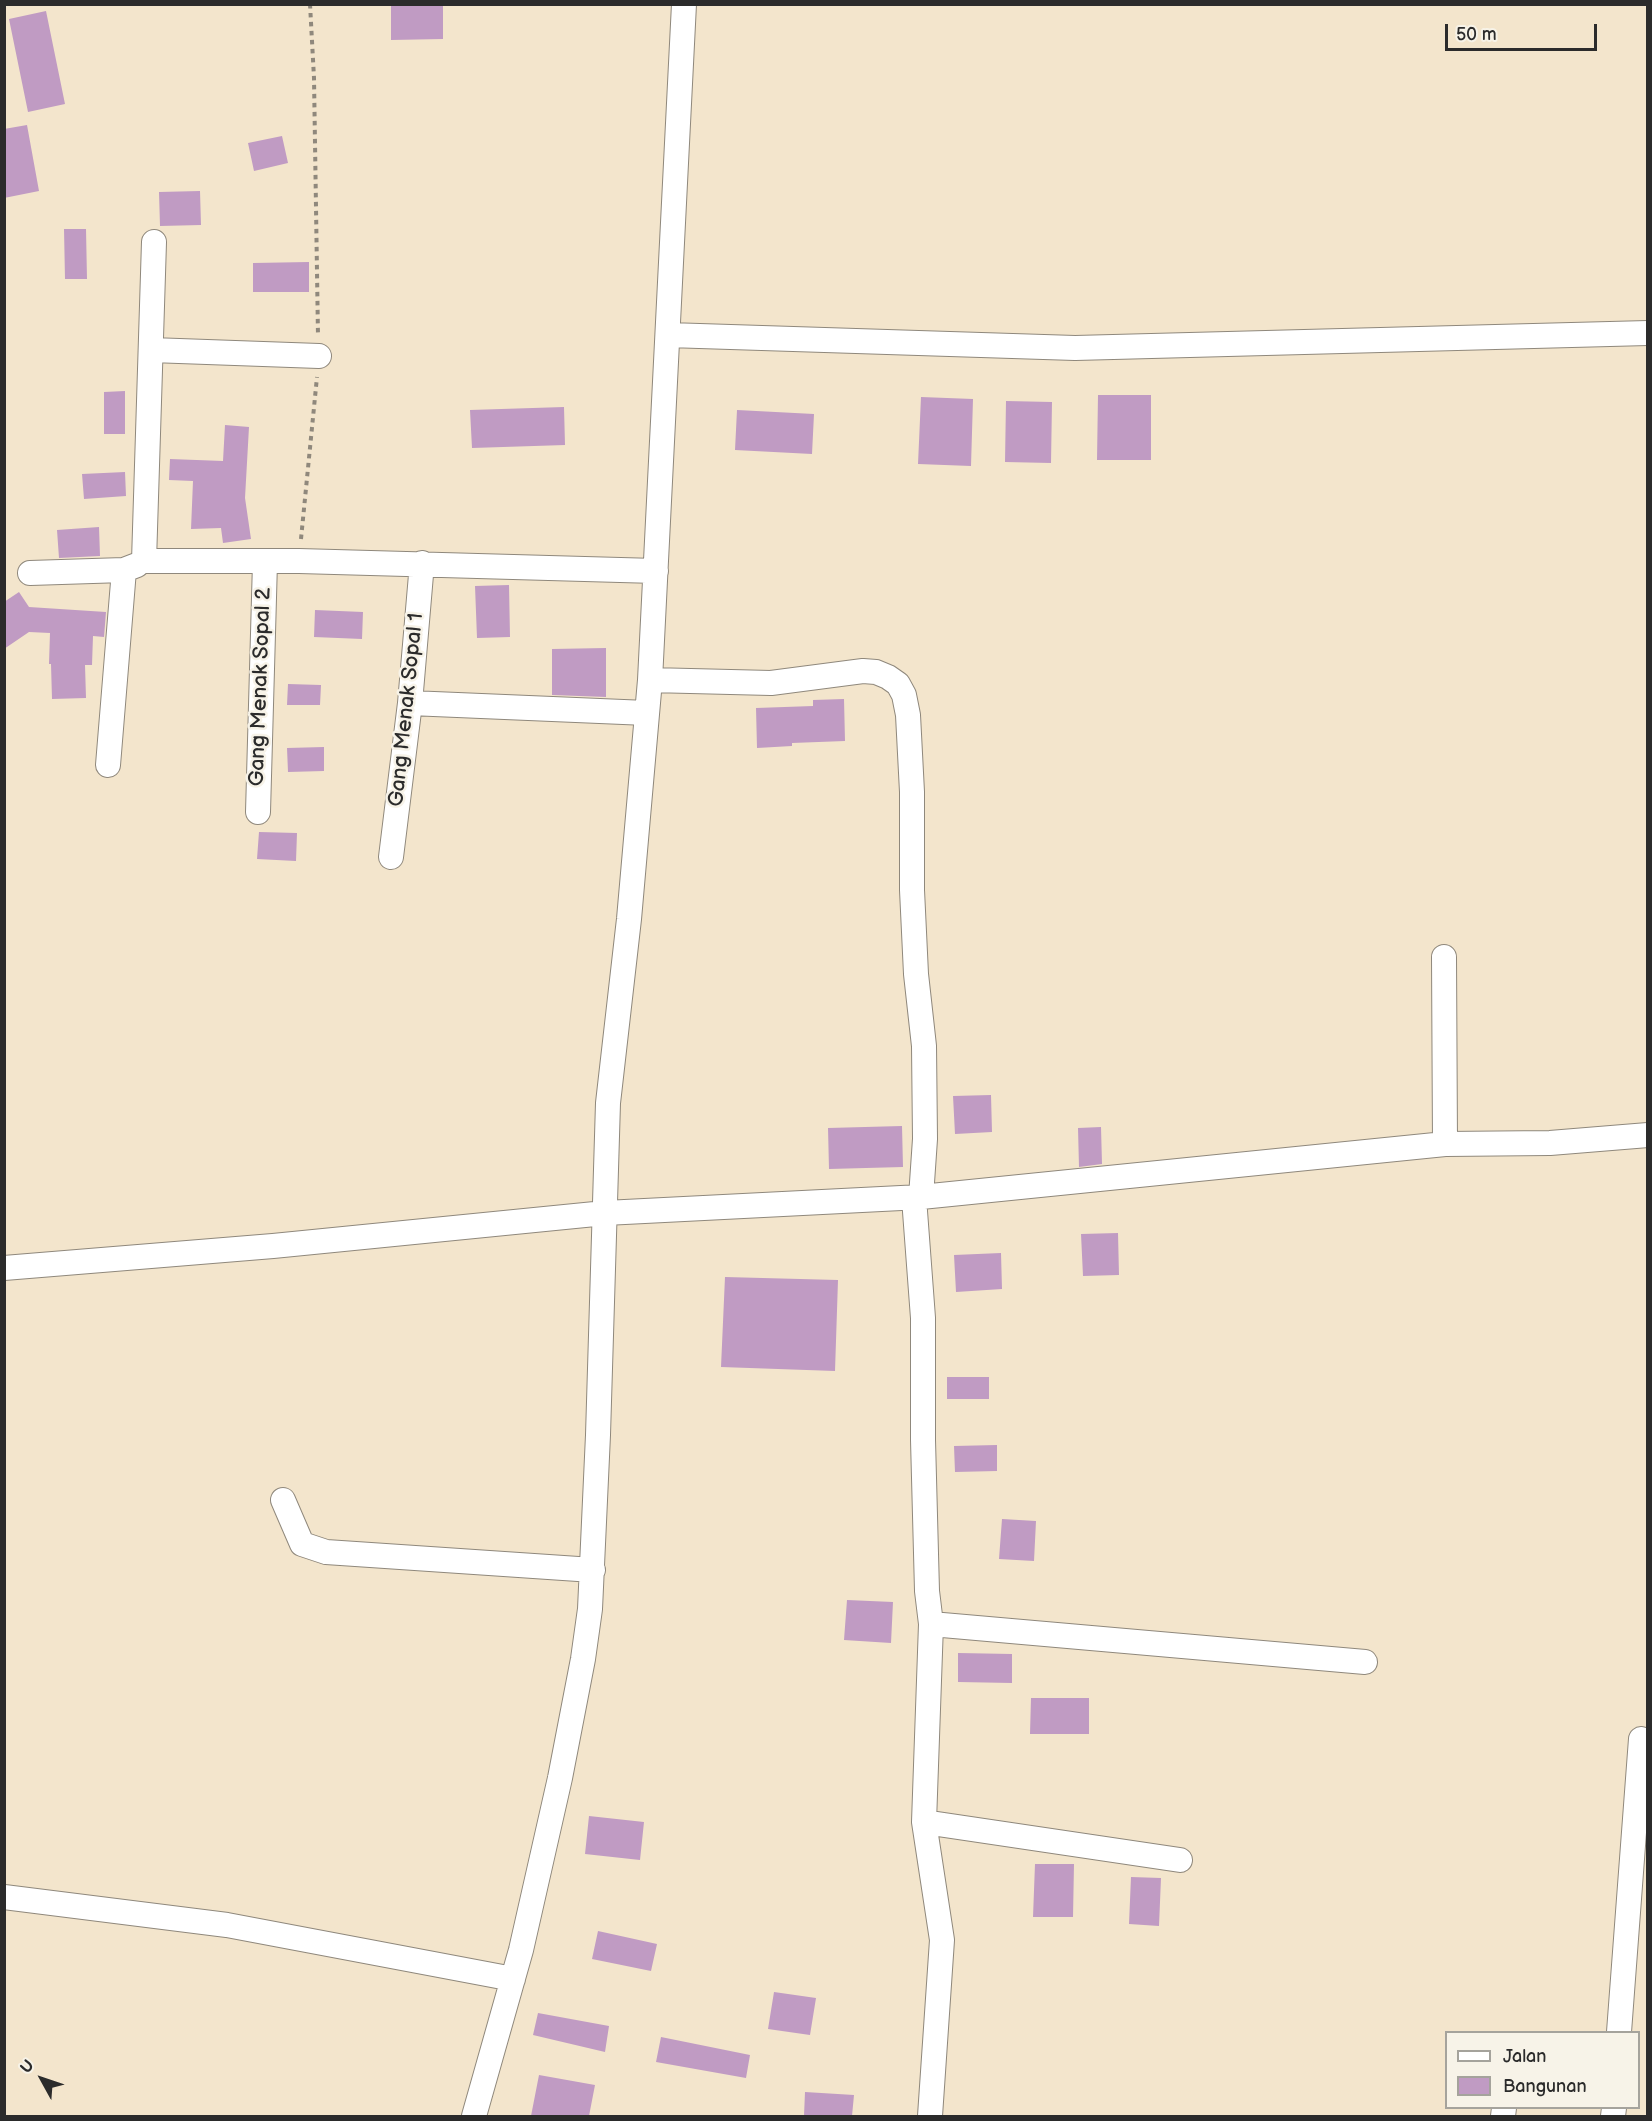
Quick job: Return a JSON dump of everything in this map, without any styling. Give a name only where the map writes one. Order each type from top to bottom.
[{"type":"street","points":[[474,2116],[513,1979],[560,1778],[590,1609],[608,1103],[629,919],[650,680],[684,4]]},
{"type":"street","points":[[108,765],[134,566],[151,350],[154,242]]},
{"type":"street","points":[[668,335],[1075,348],[1647,333]]},
{"type":"street","points":[[151,350],[319,356]]},
{"type":"street","points":[[30,573],[134,566],[299,561],[656,571]]},
{"type":"street","name":"Gang Menak Sopal 2","points":[[258,812],[265,562]]},
{"type":"street","name":"Gang Menak Sopal 1","points":[[391,857],[410,703],[422,563]]},
{"type":"street","points":[[650,680],[771,683],[863,671],[876,672],[898,684],[904,695],[908,715],[916,974],[924,1046],[925,1139],[917,1209],[923,1318],[926,1552],[931,1624],[924,1822],[942,1940],[930,2116]]},
{"type":"street","points":[[410,703],[647,713]]},
{"type":"street","points":[[1444,957],[1445,1144]]},
{"type":"street","points":[[4,1268],[273,1246],[605,1213],[917,1209],[1445,1144],[1550,1143],[1647,1135]]},
{"type":"street","points":[[283,1500],[302,1544],[326,1552],[592,1570]]},
{"type":"street","points":[[931,1624],[1365,1662]]},
{"type":"street","points":[[1619,2031],[1641,1739]]},
{"type":"street","points":[[924,1822],[1180,1860]]},
{"type":"street","points":[[4,1897],[227,1925],[513,1979]]},
{"type":"path","points":[[299,561],[319,356],[314,78],[310,4]]},
{"type":"building","points":[[391,4],[443,4],[443,39],[391,40]]},
{"type":"building","points":[[46,11],[65,104],[28,112],[9,19]]},
{"type":"building","points":[[27,125],[39,191],[4,198],[4,129]]},
{"type":"building","points":[[282,136],[288,163],[254,171],[248,143]]},
{"type":"building","points":[[200,191],[201,225],[160,226],[159,192]]},
{"type":"building","points":[[64,229],[86,229],[87,279],[65,279]]},
{"type":"building","points":[[309,262],[309,292],[253,292],[253,263]]},
{"type":"building","points":[[125,391],[125,434],[104,434],[104,392]]},
{"type":"building","points":[[1098,395],[1151,395],[1151,460],[1097,460]]},
{"type":"building","points":[[921,397],[973,399],[971,466],[918,464]]},
{"type":"building","points":[[1006,401],[1052,402],[1051,463],[1005,462]]},
{"type":"building","points":[[564,407],[565,445],[472,448],[470,410]]},
{"type":"building","points":[[737,410],[814,414],[812,454],[735,450]]},
{"type":"building","points":[[225,425],[249,427],[245,498],[251,539],[223,543],[221,528],[191,529],[193,481],[169,480],[170,459],[223,461]]},
{"type":"building","points":[[125,472],[126,496],[84,499],[82,474]]},
{"type":"building","points":[[99,527],[100,556],[59,558],[57,530]]},
{"type":"building","points":[[509,585],[510,637],[477,638],[475,586]]},
{"type":"building","points":[[19,592],[29,607],[106,612],[104,637],[93,636],[92,665],[85,665],[86,698],[52,699],[51,664],[49,664],[50,633],[29,632],[4,649],[4,602]]},
{"type":"building","points":[[315,610],[363,612],[362,639],[314,637]]},
{"type":"building","points":[[606,648],[606,697],[552,695],[552,649]]},
{"type":"building","points":[[288,684],[321,685],[320,705],[287,705]]},
{"type":"building","points":[[844,699],[845,741],[792,743],[792,746],[757,748],[756,708],[813,706],[813,700]]},
{"type":"building","points":[[324,747],[324,771],[288,772],[287,748]]},
{"type":"building","points":[[259,832],[297,833],[296,861],[257,859]]},
{"type":"building","points":[[991,1095],[992,1132],[955,1134],[953,1096]]},
{"type":"building","points":[[902,1126],[903,1167],[829,1169],[828,1128]]},
{"type":"building","points":[[1101,1127],[1102,1164],[1079,1167],[1078,1128]]},
{"type":"building","points":[[1118,1233],[1119,1275],[1083,1276],[1081,1234]]},
{"type":"building","points":[[1001,1253],[1002,1289],[956,1292],[954,1255]]},
{"type":"building","points":[[725,1277],[838,1280],[835,1371],[721,1367]]},
{"type":"building","points":[[947,1377],[989,1377],[989,1399],[947,1399]]},
{"type":"building","points":[[997,1445],[997,1471],[955,1472],[954,1446]]},
{"type":"building","points":[[1002,1519],[1036,1521],[1034,1561],[999,1559]]},
{"type":"building","points":[[847,1600],[893,1602],[891,1643],[844,1640]]},
{"type":"building","points":[[958,1653],[1012,1654],[1012,1683],[958,1682]]},
{"type":"building","points":[[1031,1698],[1089,1698],[1089,1734],[1030,1734]]},
{"type":"building","points":[[589,1816],[644,1822],[640,1860],[585,1854]]},
{"type":"building","points":[[1035,1864],[1074,1864],[1073,1917],[1033,1917]]},
{"type":"building","points":[[1131,1877],[1161,1878],[1159,1926],[1129,1924]]},
{"type":"building","points":[[598,1931],[657,1944],[651,1971],[592,1959]]},
{"type":"building","points":[[774,1992],[816,1998],[810,2035],[768,2029]]},
{"type":"building","points":[[538,2013],[609,2026],[605,2052],[533,2035]]},
{"type":"building","points":[[661,2037],[750,2055],[746,2078],[656,2062]]},
{"type":"building","points":[[539,2075],[595,2085],[589,2116],[531,2116]]},
{"type":"building","points":[[805,2092],[854,2095],[852,2116],[804,2116]]}]
